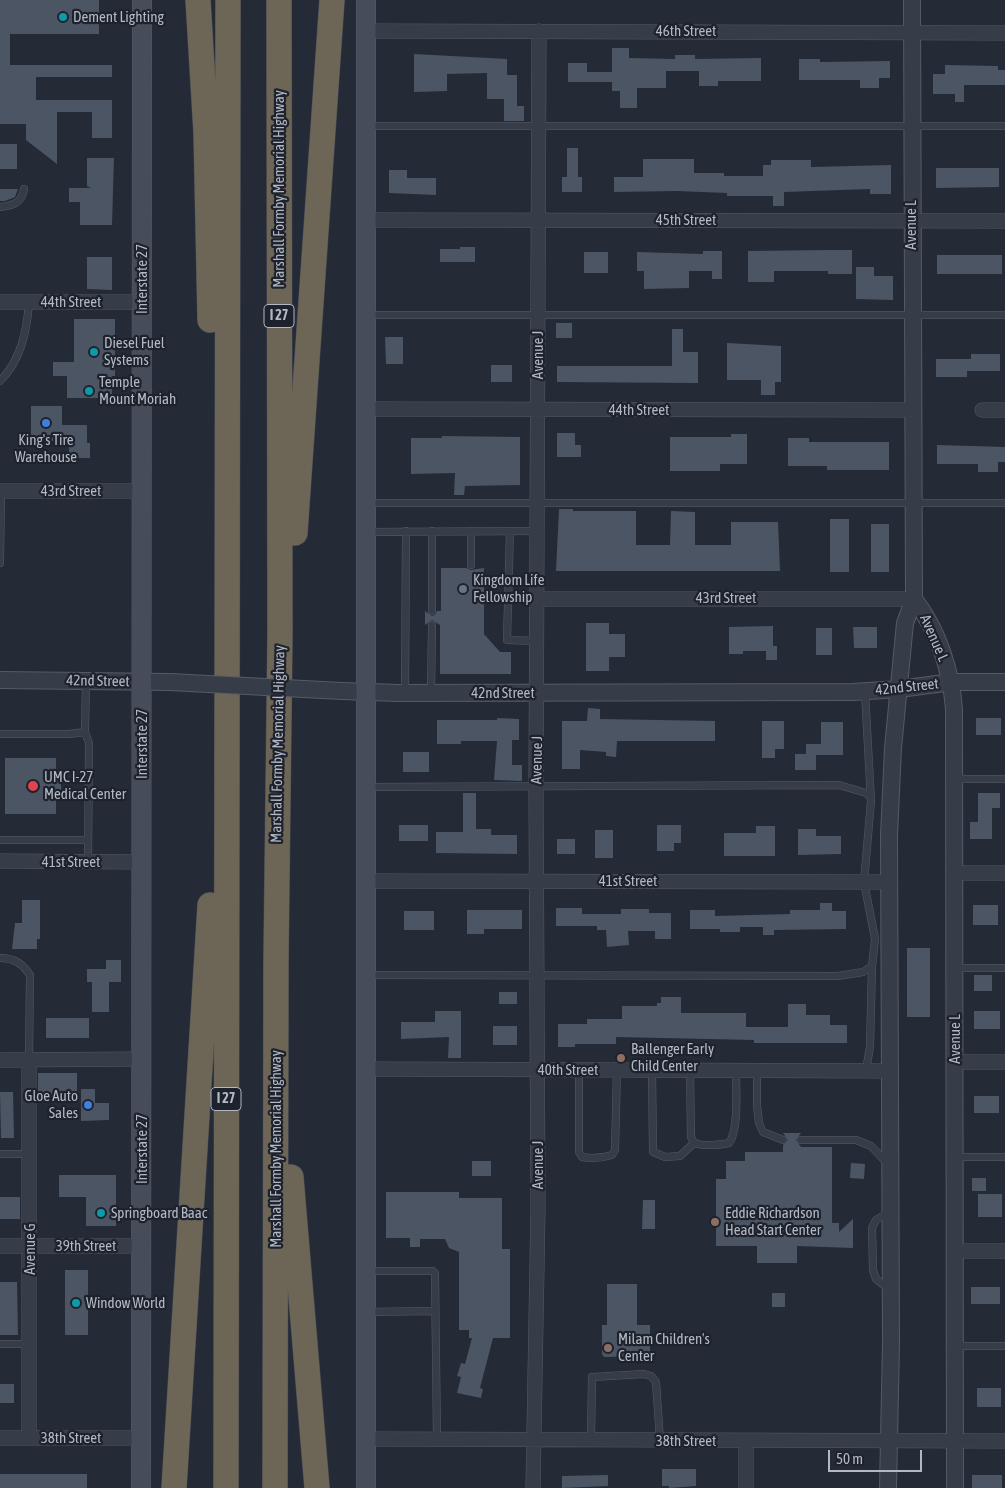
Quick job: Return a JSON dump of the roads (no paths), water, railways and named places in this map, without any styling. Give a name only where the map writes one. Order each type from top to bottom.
[{"type":"highway","points":[[198,0],[206,133],[215,480],[225,628]]},
{"type":"highway","name":"I 27","points":[[226,1488],[225,628],[228,0]]},
{"type":"highway","name":"Marshall Formby Memorial Highway","points":[[275,1488],[276,960],[280,632],[279,0]]},
{"type":"highway","points":[[280,632],[294,547],[332,0]]},
{"type":"highway","points":[[174,1488],[213,862],[225,711]]},
{"type":"highway","points":[[276,960],[292,1194],[317,1488]]},
{"type":"main road","name":"Interstate 27","points":[[141,1488],[142,0]]},
{"type":"main road","points":[[366,0],[366,1488]]},
{"type":"street","name":"Avenue L","points":[[888,1488],[891,1290],[890,785],[906,623],[914,599],[911,315],[912,0]]},
{"type":"street","name":"46th Street","points":[[366,31],[912,31],[1005,33]]},
{"type":"street","name":"Avenue J","points":[[533,1488],[538,1210],[538,881],[536,788],[538,693],[539,31]]},
{"type":"street","name":"45th Street","points":[[366,220],[1005,221]]},
{"type":"street","name":"44th Street","points":[[0,302],[142,302]]},
{"type":"street","name":"44th Street","points":[[366,409],[912,410]]},
{"type":"street","points":[[982,410],[1005,410]]},
{"type":"street","name":"43rd Street","points":[[1,491],[142,491]]},
{"type":"street","name":"43rd Street","points":[[538,599],[914,599]]},
{"type":"street","name":"Avenue L","points":[[914,599],[929,618],[952,682],[954,779],[955,1488]]},
{"type":"street","name":"42nd Street","points":[[0,680],[142,681],[404,693],[865,692],[952,682],[1005,682]]},
{"type":"street","name":"41st Street","points":[[0,861],[142,862]]},
{"type":"street","points":[[954,873],[1005,873]]},
{"type":"street","name":"41st Street","points":[[366,881],[889,882]]},
{"type":"street","points":[[0,1060],[142,1060]]},
{"type":"street","name":"Avenue G","points":[[29,1060],[29,1438]]},
{"type":"street","points":[[955,1062],[1005,1062]]},
{"type":"street","name":"40th Street","points":[[366,1070],[891,1071]]},
{"type":"street","name":"39th Street","points":[[0,1246],[142,1246]]},
{"type":"street","points":[[954,1251],[1005,1251]]},
{"type":"street","name":"38th Street","points":[[0,1438],[142,1438]]},
{"type":"street","name":"38th Street","points":[[367,1439],[1005,1441]]},
{"type":"street","points":[[746,1441],[746,1488]]},
{"type":"lane","points":[[366,126],[1005,126]]},
{"type":"lane","points":[[0,207],[15,204],[20,200],[24,190]]},
{"type":"lane","points":[[0,381],[9,372],[21,349],[29,302]]},
{"type":"lane","points":[[366,315],[1005,315]]},
{"type":"lane","points":[[0,563],[1,491]]},
{"type":"lane","points":[[366,502],[538,504],[1005,503]]},
{"type":"lane","points":[[404,693],[406,531]]},
{"type":"lane","points":[[432,531],[432,611]]},
{"type":"lane","points":[[471,531],[471,565]]},
{"type":"lane","points":[[366,532],[538,532]]},
{"type":"lane","points":[[510,532],[507,640],[538,641]]},
{"type":"lane","points":[[508,600],[538,599]]},
{"type":"lane","points":[[431,693],[432,625]]},
{"type":"lane","points":[[86,681],[85,732],[88,743],[88,862]]},
{"type":"lane","points":[[865,692],[871,818],[864,882],[875,939],[872,966],[870,1046],[866,1071]]},
{"type":"lane","points":[[0,734],[69,734],[85,732]]},
{"type":"lane","points":[[954,779],[1005,779]]},
{"type":"lane","points":[[366,787],[536,788],[839,785],[866,793],[869,796]]},
{"type":"lane","points":[[0,840],[88,840]]},
{"type":"lane","points":[[0,958],[9,958],[23,965],[30,975],[29,1060]]},
{"type":"lane","points":[[366,975],[838,976],[863,972],[872,966]]},
{"type":"lane","points":[[954,968],[1005,968]]},
{"type":"lane","points":[[579,1070],[579,1152],[582,1157],[604,1158],[612,1155],[615,1150],[617,1070]]},
{"type":"lane","points":[[652,1070],[653,1152],[664,1157],[680,1156],[694,1143],[716,1145],[729,1143],[732,1139],[735,1115],[736,1070]]},
{"type":"lane","points":[[690,1070],[691,1137],[694,1143]]},
{"type":"lane","points":[[757,1070],[759,1123],[763,1132],[783,1140]]},
{"type":"lane","points":[[801,1140],[856,1140],[865,1142],[891,1167]]},
{"type":"lane","points":[[0,1154],[30,1154]]},
{"type":"lane","points":[[954,1157],[1005,1157]]},
{"type":"lane","points":[[366,1271],[433,1271],[435,1276],[436,1311],[436,1439]]},
{"type":"lane","points":[[367,1312],[436,1311]]},
{"type":"lane","points":[[0,1344],[30,1344]]},
{"type":"lane","points":[[955,1346],[1005,1346]]},
{"type":"lane","points":[[591,1440],[592,1377],[644,1374],[651,1376],[656,1382],[660,1441]]},
{"type":"place","name":"Dement Lighting","points":[[63,17]]},
{"type":"place","name":"Diesel Fuel Systems","points":[[94,352]]},
{"type":"place","name":"Temple Mount Moriah","points":[[89,391]]},
{"type":"place","name":"King's Tire Warehouse","points":[[46,423]]},
{"type":"place","name":"Kingdom Life Fellowship","points":[[463,589]]},
{"type":"place","name":"UMC I-27 Medical Center","points":[[33,786]]},
{"type":"place","name":"Ballenger Early Child Center","points":[[621,1058]]},
{"type":"place","name":"Gloe Auto Sales","points":[[88,1105]]},
{"type":"place","name":"Springboard Baac","points":[[101,1213]]},
{"type":"place","name":"Eddie Richardson Head Start Center","points":[[715,1222]]},
{"type":"place","name":"Window World","points":[[76,1303]]},
{"type":"place","name":"Milam Children's Center","points":[[608,1348]]}]
